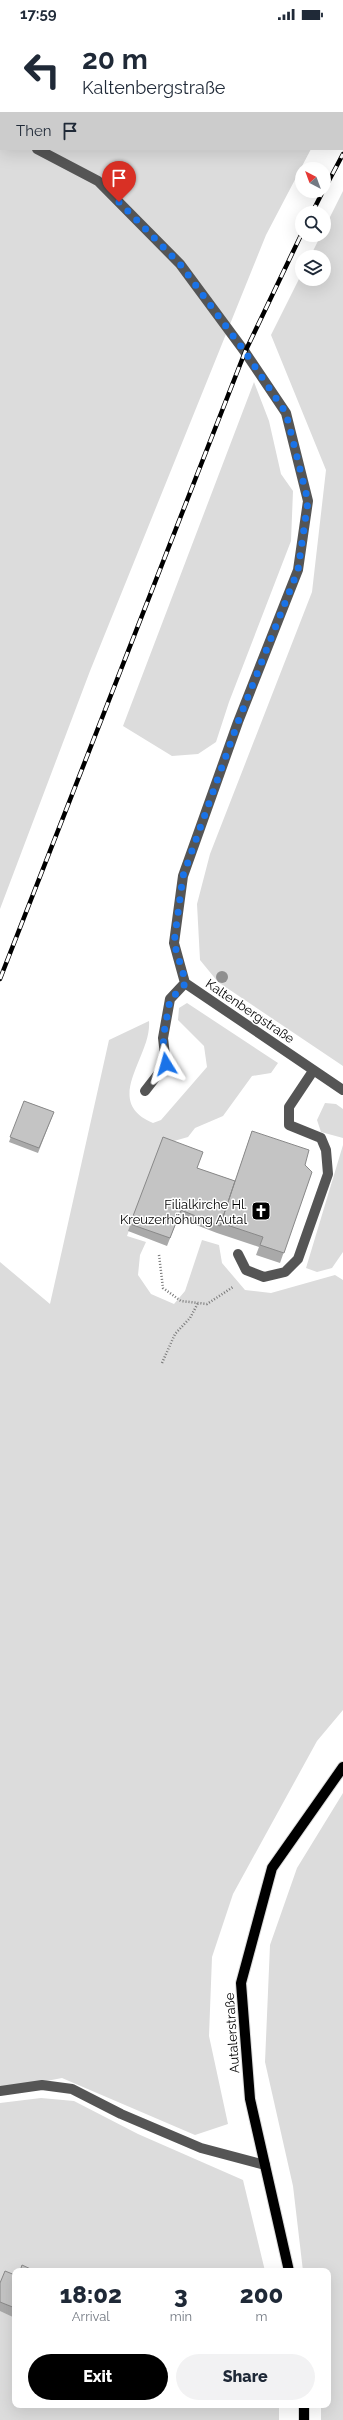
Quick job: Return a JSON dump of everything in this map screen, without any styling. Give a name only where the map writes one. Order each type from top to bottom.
[{"type":"main road","name":"Autalerstraße","points":[[288,2268],[250,2100],[241,1983],[272,1868],[343,1767]]},
{"type":"main road","points":[[304,2408],[304,2420]]},
{"type":"street","name":"Kaltenbergstraße","points":[[39,150],[98,181],[180,264],[245,352],[286,413],[308,501],[298,570],[238,722],[183,876],[174,943],[186,983],[343,1090]]},
{"type":"street","points":[[144,1091],[166,1064],[163,1038],[170,1000],[186,983]]},
{"type":"street","points":[[238,1254],[246,1270],[264,1277],[285,1272],[298,1259],[328,1174],[326,1150],[321,1138],[289,1125],[289,1108],[313,1071]]},
{"type":"street","points":[[0,2091],[42,2085],[72,2089],[121,2114],[201,2148],[265,2165]]},
{"type":"path","points":[[159,1255],[164,1288],[180,1301],[207,1304],[239,1284],[246,1270]]},
{"type":"path","points":[[162,1363],[175,1334],[190,1318],[198,1303]]},
{"type":"shaded area","points":[[0,150],[310,150],[304,162],[295,162],[295,180],[266,235],[90,671],[0,909]]},
{"type":"shaded area","points":[[343,191],[343,1066],[218,982],[200,960],[197,904],[210,854],[312,592],[326,470],[271,335],[296,286],[331,286],[331,250],[314,250],[318,242],[331,242],[331,215]]},
{"type":"shaded area","points":[[254,382],[269,421],[281,474],[293,491],[291,541],[229,702],[216,742],[198,754],[172,756],[123,726]]},
{"type":"shaded area","points":[[187,1003],[278,1063],[271,1073],[252,1076],[223,1116],[195,1128],[188,1137],[160,1145],[127,1236],[146,1242],[140,1255],[138,1275],[151,1294],[174,1304],[185,1291],[202,1240],[219,1245],[222,1263],[245,1290],[271,1293],[335,1275],[343,1280],[343,1710],[317,1741],[233,1894],[212,1957],[209,2036],[228,2124],[195,2135],[62,2078],[0,2090],[0,1262],[50,1304],[109,1040],[149,1021],[148,1035],[144,1049],[133,1077],[130,1091],[131,1103],[138,1114],[153,1123],[161,1120],[207,1067],[204,1046],[178,1020],[179,1008]]},
{"type":"shaded area","points":[[325,1103],[336,1104],[343,1109],[343,1138],[321,1132],[317,1120]]},
{"type":"shaded area","points":[[343,1145],[343,1252],[332,1268],[317,1272],[306,1268]]},
{"type":"shaded area","points":[[343,1793],[343,2420],[321,2420],[321,2408],[331,2408],[331,2268],[303,2268],[293,2186],[265,2062],[270,1945],[297,1868]]},
{"type":"shaded area","points":[[41,2098],[74,2101],[138,2134],[243,2180],[264,2268],[12,2268],[12,2408],[279,2408],[279,2420],[0,2420],[0,2103]]},
{"type":"building","points":[[24,1101],[54,1112],[39,1148],[10,1137]]},
{"type":"building","name":"Filialkirche Hl. Kreuzerhöhung Autal","points":[[252,1131],[309,1150],[305,1165],[312,1172],[284,1253],[260,1245],[263,1237],[221,1223]]},
{"type":"building","points":[[163,1137],[203,1152],[197,1168],[235,1181],[220,1226],[181,1210],[170,1238],[130,1224]]},
{"type":"building","points":[[22,2265],[28,2268],[21,2268]]},
{"type":"building","points":[[5,2271],[12,2274],[12,2307],[0,2302],[0,2283]]},
{"type":"railway","points":[[331,177],[343,154]]},
{"type":"railway","points":[[316,206],[320,198]]},
{"type":"railway","points":[[0,979],[245,352],[298,242]]},
{"type":"place","name":"Filialkirche Hl. Kreuzerhöhung Autal","points":[[261,1211]]},
{"type":"route","points":[[119,202],[180,264],[245,352],[286,413],[308,501],[298,570],[238,722],[183,876],[174,943],[186,983],[170,1000],[163,1038],[166,1064]]}]
